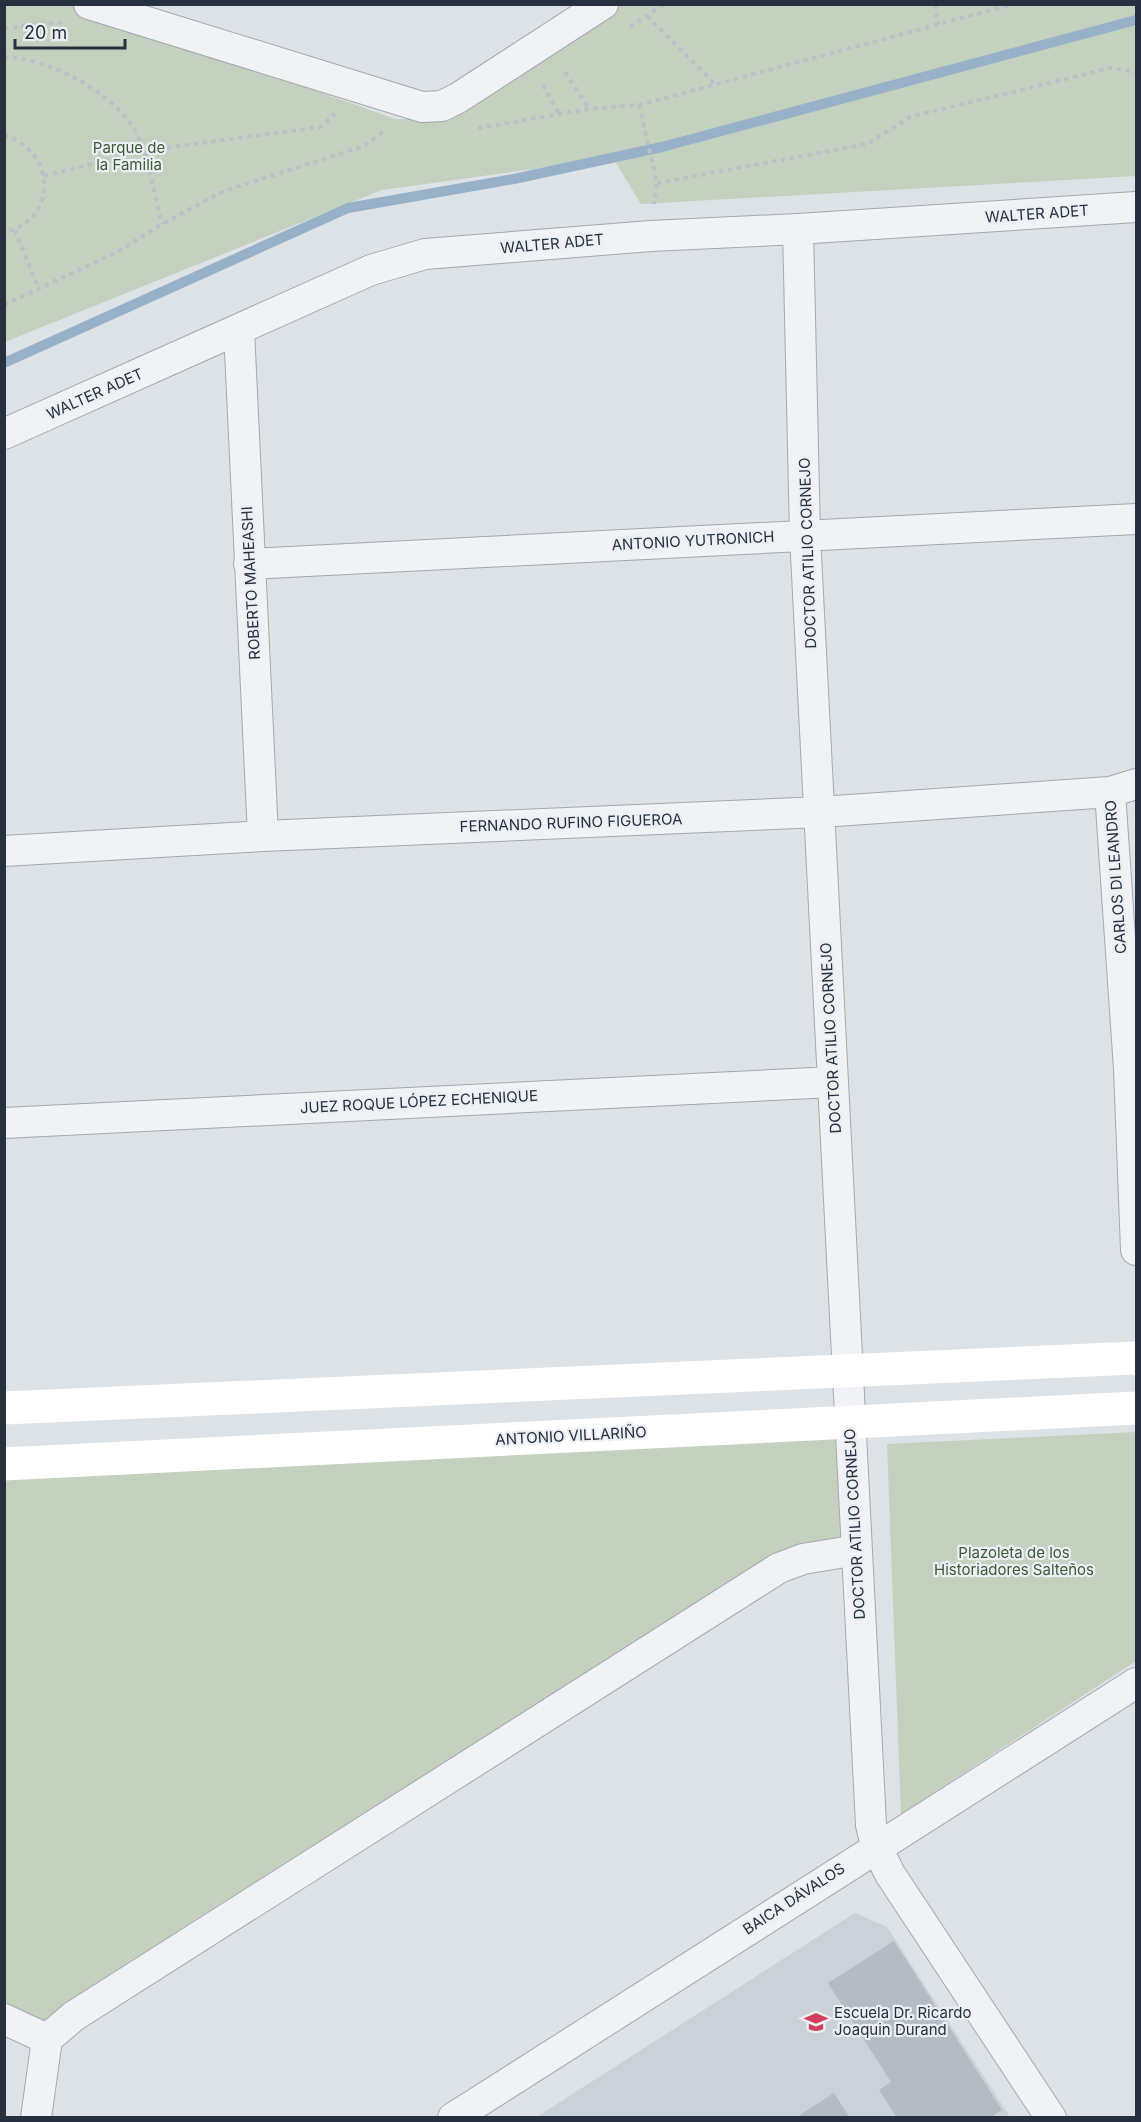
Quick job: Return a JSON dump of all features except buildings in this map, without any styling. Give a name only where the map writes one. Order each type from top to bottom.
[{"type":"street","points":[[89,4],[422,106],[442,106],[458,98],[603,4]]},
{"type":"street","name":"WALTER ADET","points":[[4,434],[371,270],[425,254],[651,236],[1137,207]]},
{"type":"street","name":"DOCTOR ATILIO CORNEJO","points":[[798,229],[806,534],[871,1825],[876,1846],[890,1874],[1051,2118]]},
{"type":"street","name":"ROBERTO MAHEASHI","points":[[239,330],[263,836]]},
{"type":"street","name":"ANTONIO YUTRONICH","points":[[249,564],[1137,519]]},
{"type":"street","name":"FERNANDO RUFINO FIGUEROA","points":[[4,851],[263,836],[821,812],[1123,788]]},
{"type":"street","name":"CARLOS DI LEANDRO","points":[[1123,788],[1137,1250]]},
{"type":"street","name":"JUEZ ROQUE LÓPEZ ECHENIQUE","points":[[4,1123],[833,1082]]},
{"type":"street","points":[[4,1408],[1137,1358]]},
{"type":"street","name":"ANTONIO VILLARIÑO","points":[[4,1464],[1137,1408]]},
{"type":"street","points":[[36,2118],[47,2039],[74,2016],[779,1568],[803,1559],[857,1550]]},
{"type":"street","name":"BAICA DÁVALOS","points":[[453,2118],[876,1846],[1136,1683]]},
{"type":"street","points":[[4,2019],[47,2039]]},
{"type":"path","points":[[935,4],[938,24]]},
{"type":"path","points":[[474,128],[589,109],[639,105],[1014,4]]},
{"type":"path","points":[[647,16],[717,85]]},
{"type":"path","points":[[4,57],[23,57],[66,73],[94,88],[132,127],[143,151],[162,224]]},
{"type":"path","points":[[639,105],[642,127],[657,183],[867,144],[910,117],[1111,68],[1137,72]]},
{"type":"path","points":[[565,72],[589,109]]},
{"type":"path","points":[[543,85],[559,114]]},
{"type":"path","points":[[44,177],[143,151],[320,127],[340,110]]},
{"type":"path","points":[[4,305],[119,251],[162,224],[224,191],[364,146],[390,127]]},
{"type":"path","points":[[4,135],[19,140],[36,155],[44,177],[43,198],[32,216],[15,230],[4,232]]},
{"type":"path","points":[[15,230],[39,290]]},
{"type":"shaded area","name":"Escuela Dr. Ricardo Joaquin Durand","points":[[855,1913],[887,1927],[1010,2117],[535,2118]]},
{"type":"green space","name":"Parque de la Familia","points":[[5,5],[76,5],[395,119],[440,119],[617,5],[1136,5],[1136,176],[641,204],[613,158],[382,190],[5,342]]},
{"type":"green space","points":[[849,1423],[857,1550],[779,1568],[47,2039],[5,2029],[4,1463]]},
{"type":"green space","name":"Plazoleta de los Historiadores Salteños","points":[[1136,1432],[1136,1661],[901,1814],[887,1444]]},
{"type":"waterway","points":[[4,363],[348,208],[514,179],[662,147],[1136,20]]},
{"type":"place","name":"Escuela Dr. Ricardo Joaquin Durand","points":[[816,2022]]}]
